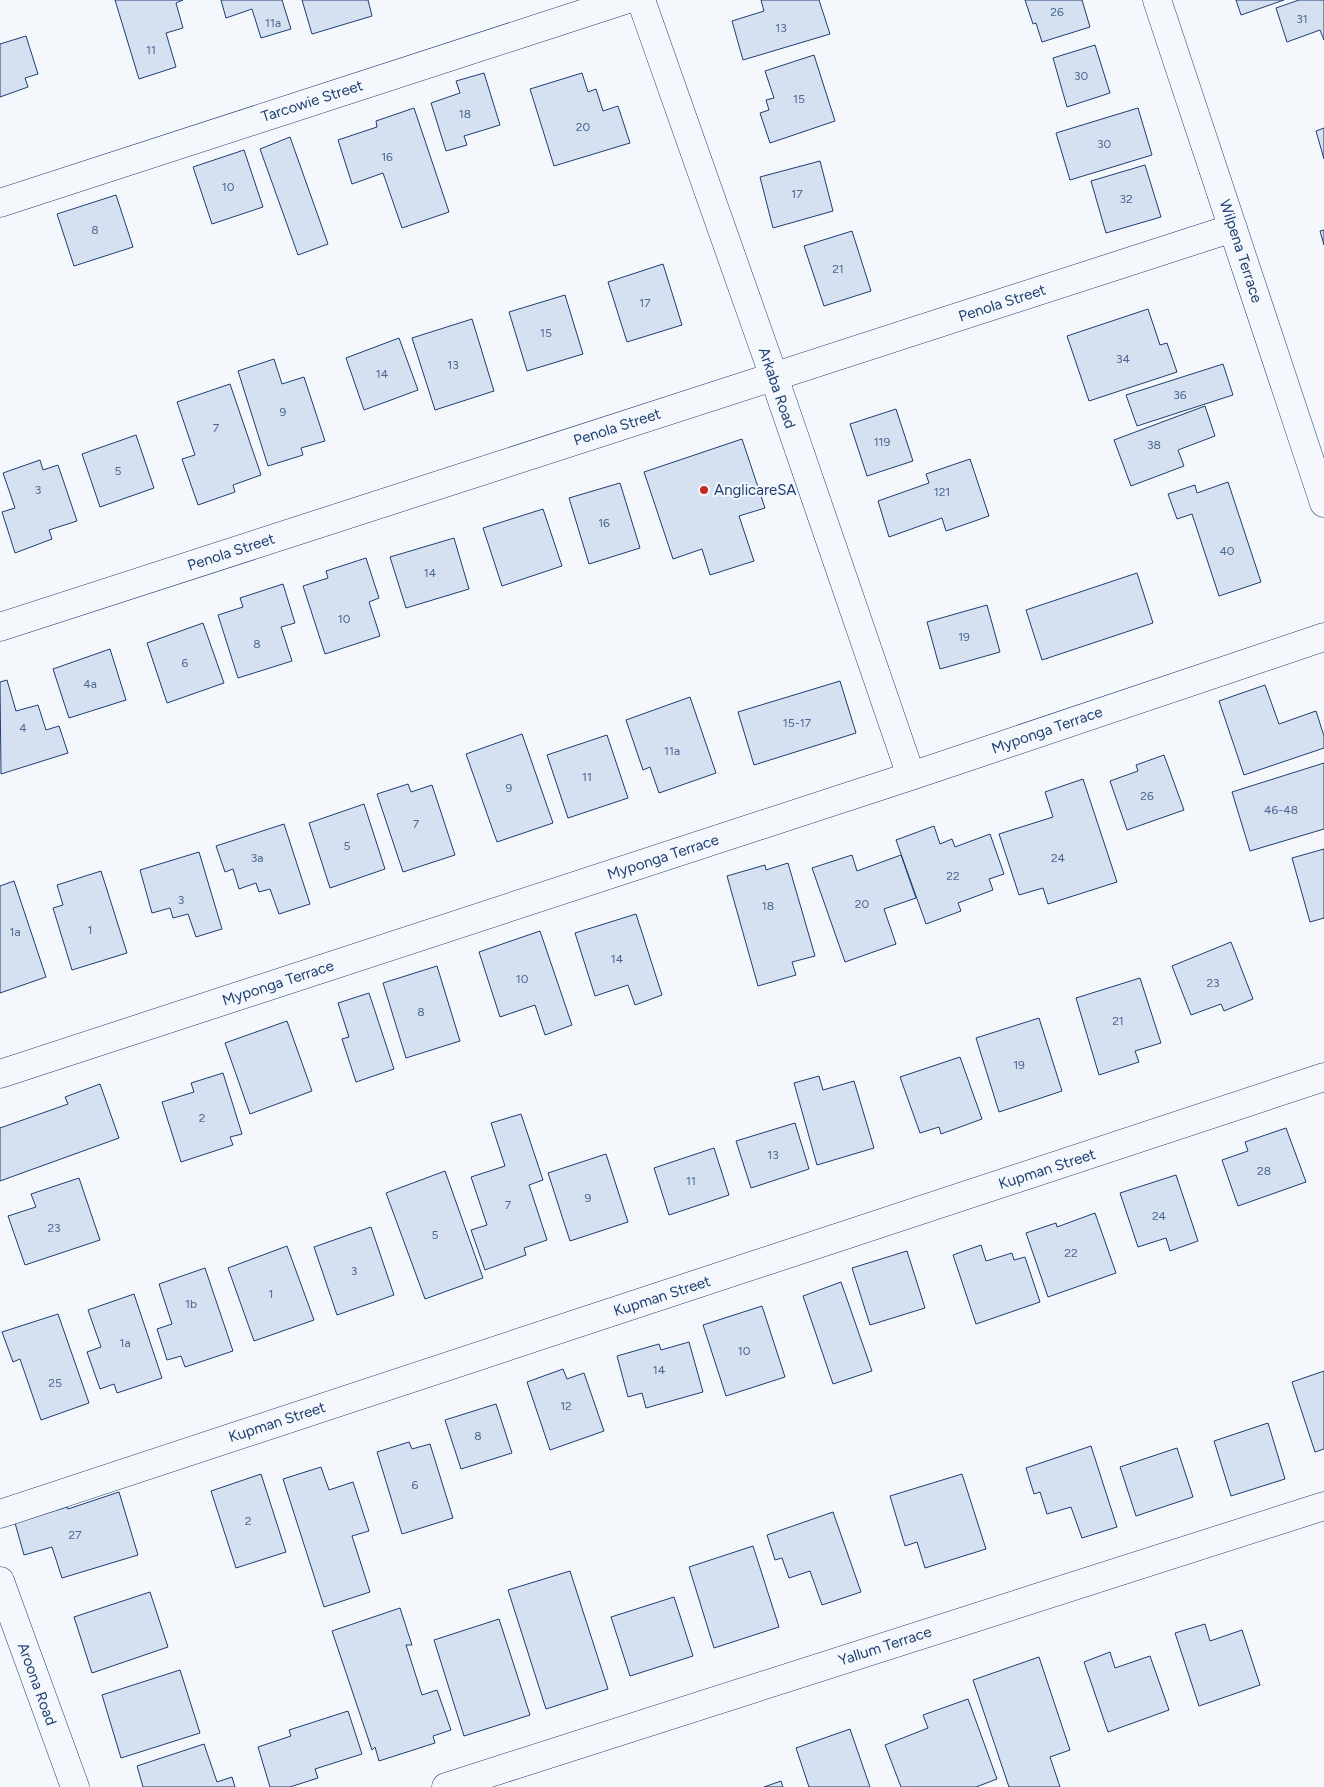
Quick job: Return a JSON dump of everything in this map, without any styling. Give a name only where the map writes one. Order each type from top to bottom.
[{"type":"street","name":"Tarcowie Street","points":[[0,203],[625,0]]},
{"type":"street","name":"Arkaba Road","points":[[641,0],[774,377],[911,776]]},
{"type":"street","name":"Wilpena Terrace","points":[[1157,0],[1324,503]]},
{"type":"street","name":"Penola Street","points":[[0,627],[1233,228]]},
{"type":"street","name":"Myponga Terrace","points":[[0,1074],[911,776],[1324,637]]},
{"type":"street","name":"Kupman Street","points":[[0,1514],[1324,1078]]},
{"type":"street","name":"Yallum Terrace","points":[[446,1787],[1324,1506]]},
{"type":"street","name":"Aroona Road","points":[[0,1581],[75,1787]]},
{"type":"building","points":[[115,0],[183,0],[176,3],[183,28],[166,33],[176,67],[139,79]]},
{"type":"building","points":[[221,0],[282,0],[291,29],[261,38],[252,9],[226,18]]},
{"type":"building","points":[[302,0],[368,0],[372,16],[312,34]]},
{"type":"building","points":[[761,0],[819,0],[830,34],[743,60],[732,21],[764,11]]},
{"type":"building","points":[[1025,0],[1082,0],[1090,27],[1042,42],[1036,23],[1033,24]]},
{"type":"building","points":[[1236,0],[1284,0],[1241,15]]},
{"type":"building","points":[[1299,0],[1324,0],[1324,40],[1320,30],[1287,42],[1276,8]]},
{"type":"building","points":[[26,36],[38,74],[25,78],[28,87],[0,97],[0,44]]},
{"type":"building","points":[[1095,45],[1110,93],[1067,107],[1053,58]]},
{"type":"building","points":[[814,55],[835,121],[770,143],[760,113],[769,110],[766,100],[774,98],[765,71]]},
{"type":"building","points":[[484,73],[500,125],[464,136],[467,145],[446,151],[431,103],[460,93],[456,81]]},
{"type":"building","points":[[582,73],[588,92],[596,89],[603,111],[618,106],[630,143],[554,166],[530,89]]},
{"type":"building","points":[[414,108],[449,212],[402,228],[383,173],[352,184],[338,140],[377,127],[376,121]]},
{"type":"building","points":[[1138,108],[1152,155],[1070,180],[1056,133]]},
{"type":"building","points":[[1324,128],[1324,159],[1316,131]]},
{"type":"building","points":[[290,137],[328,244],[298,255],[260,149]]},
{"type":"building","points":[[244,150],[263,207],[212,224],[193,167]]},
{"type":"building","points":[[820,161],[833,211],[773,228],[760,177]]},
{"type":"building","points":[[1145,165],[1161,217],[1106,233],[1091,181]]},
{"type":"building","points":[[116,195],[133,247],[74,266],[57,214]]},
{"type":"building","points":[[1324,230],[1324,245],[1320,231]]},
{"type":"building","points":[[852,231],[871,291],[824,306],[804,246]]},
{"type":"building","points":[[663,264],[682,325],[627,342],[608,282]]},
{"type":"building","points":[[565,295],[583,354],[527,371],[509,312]]},
{"type":"building","points":[[1148,309],[1160,345],[1167,343],[1177,372],[1089,401],[1067,336]]},
{"type":"building","points":[[472,319],[494,391],[435,410],[412,338]]},
{"type":"building","points":[[399,338],[418,390],[364,410],[346,358]]},
{"type":"building","points":[[274,359],[282,384],[304,377],[325,441],[301,448],[303,455],[268,466],[238,371]]},
{"type":"building","points":[[1223,364],[1233,395],[1137,426],[1126,395]]},
{"type":"building","points":[[230,384],[261,475],[233,485],[235,492],[198,505],[182,459],[195,455],[177,402]]},
{"type":"building","points":[[1205,406],[1215,436],[1178,450],[1184,466],[1131,486],[1114,440]]},
{"type":"building","points":[[896,409],[913,461],[867,476],[850,424]]},
{"type":"building","points":[[136,435],[154,488],[100,507],[82,454]]},
{"type":"building","name":"AnglicareSA","points":[[742,439],[765,508],[739,516],[754,561],[710,575],[702,549],[673,559],[644,472]]},
{"type":"building","points":[[970,459],[989,516],[946,531],[942,518],[889,537],[878,501],[929,483],[926,474]]},
{"type":"building","points":[[40,460],[43,470],[58,465],[77,521],[49,530],[52,539],[15,553],[2,512],[15,508],[3,473]]},
{"type":"building","points":[[1228,482],[1261,582],[1219,596],[1192,514],[1177,519],[1168,494],[1195,485],[1197,493]]},
{"type":"building","points":[[620,483],[640,548],[589,564],[569,498]]},
{"type":"building","points":[[543,509],[562,566],[502,586],[483,528]]},
{"type":"building","points":[[454,538],[469,589],[406,608],[390,557]]},
{"type":"building","points":[[366,558],[379,598],[369,602],[380,636],[325,654],[303,586],[328,578],[326,571]]},
{"type":"building","points":[[1137,573],[1153,623],[1042,660],[1026,610]]},
{"type":"building","points":[[283,584],[295,623],[281,627],[292,661],[238,678],[218,615],[243,607],[240,598]]},
{"type":"building","points":[[987,605],[1000,652],[940,669],[927,622]]},
{"type":"building","points":[[203,623],[224,683],[167,703],[147,643]]},
{"type":"building","points":[[110,649],[126,700],[69,718],[53,669]]},
{"type":"building","points":[[7,680],[16,711],[38,705],[46,730],[59,726],[68,753],[1,774],[0,682]]},
{"type":"building","points":[[840,681],[856,733],[754,765],[738,712]]},
{"type":"building","points":[[1265,685],[1279,724],[1316,711],[1324,736],[1324,748],[1244,775],[1219,701]]},
{"type":"building","points":[[690,697],[716,773],[659,793],[650,767],[643,770],[626,720]]},
{"type":"building","points":[[522,734],[553,823],[497,842],[466,754]]},
{"type":"building","points":[[607,735],[628,798],[568,818],[547,755]]},
{"type":"building","points":[[1164,755],[1184,810],[1127,830],[1110,781],[1138,771],[1136,765]]},
{"type":"building","points":[[1324,763],[1324,829],[1250,851],[1232,792]]},
{"type":"building","points":[[1083,779],[1117,882],[1048,904],[1043,888],[1019,895],[999,834],[1053,817],[1045,792]]},
{"type":"building","points":[[408,784],[411,792],[432,785],[455,855],[403,872],[377,794]]},
{"type":"building","points":[[364,804],[385,869],[330,888],[309,823]]},
{"type":"building","points":[[284,824],[310,904],[279,914],[270,889],[259,892],[256,883],[239,889],[233,869],[225,872],[216,846]]},
{"type":"building","points":[[934,826],[940,844],[952,839],[955,847],[990,834],[1004,874],[989,879],[993,890],[958,903],[961,911],[926,924],[896,840]]},
{"type":"building","points":[[1324,849],[1324,918],[1310,922],[1292,858]]},
{"type":"building","points":[[199,852],[222,929],[196,937],[188,914],[173,918],[170,908],[152,913],[140,870]]},
{"type":"building","points":[[852,855],[857,871],[901,855],[916,898],[884,909],[896,944],[845,962],[812,868]]},
{"type":"building","points":[[788,863],[815,956],[792,962],[796,975],[758,986],[727,876],[765,865],[766,870]]},
{"type":"building","points":[[101,871],[127,953],[72,970],[53,908],[63,905],[57,885]]},
{"type":"building","points":[[14,881],[46,977],[0,993],[0,886]]},
{"type":"building","points":[[636,914],[662,995],[635,1005],[628,985],[595,996],[575,933]]},
{"type":"building","points":[[540,931],[572,1025],[545,1035],[535,1005],[500,1017],[479,952]]},
{"type":"building","points":[[1231,942],[1253,999],[1224,1011],[1221,1004],[1191,1015],[1172,966]]},
{"type":"building","points":[[437,966],[460,1041],[406,1058],[383,983]]},
{"type":"building","points":[[1140,978],[1161,1043],[1135,1051],[1139,1062],[1099,1075],[1076,998]]},
{"type":"building","points":[[369,993],[394,1069],[356,1082],[342,1039],[349,1037],[338,1003]]},
{"type":"building","points":[[1039,1018],[1062,1091],[999,1112],[976,1038]]},
{"type":"building","points":[[287,1021],[312,1091],[250,1114],[225,1043]]},
{"type":"building","points":[[960,1057],[982,1119],[941,1134],[939,1127],[920,1133],[900,1077]]},
{"type":"building","points":[[223,1073],[242,1134],[230,1137],[233,1145],[181,1162],[162,1102],[194,1092],[191,1083]]},
{"type":"building","points":[[819,1076],[823,1090],[854,1081],[874,1148],[817,1165],[794,1083]]},
{"type":"building","points":[[100,1084],[119,1138],[0,1181],[0,1128],[68,1104],[65,1097]]},
{"type":"building","points":[[521,1114],[543,1180],[529,1185],[547,1240],[524,1248],[526,1255],[485,1270],[471,1230],[487,1225],[471,1177],[505,1166],[491,1123]]},
{"type":"building","points":[[795,1123],[809,1169],[751,1188],[736,1141]]},
{"type":"building","points":[[1286,1128],[1306,1182],[1238,1206],[1222,1160],[1248,1151],[1245,1142]]},
{"type":"building","points":[[714,1148],[729,1195],[669,1215],[654,1168]]},
{"type":"building","points":[[606,1154],[628,1222],[570,1241],[548,1173]]},
{"type":"building","points":[[445,1171],[483,1278],[425,1299],[386,1193]]},
{"type":"building","points":[[1176,1175],[1198,1241],[1170,1251],[1166,1238],[1138,1247],[1120,1193]]},
{"type":"building","points":[[79,1178],[100,1240],[25,1265],[8,1216],[36,1207],[31,1194]]},
{"type":"building","points":[[1095,1213],[1116,1273],[1048,1297],[1026,1233],[1056,1223],[1057,1227]]},
{"type":"building","points":[[371,1227],[394,1295],[337,1315],[314,1247]]},
{"type":"building","points":[[981,1245],[986,1261],[1012,1253],[1014,1260],[1025,1257],[1040,1302],[976,1324],[953,1255]]},
{"type":"building","points":[[287,1246],[314,1320],[254,1341],[228,1268]]},
{"type":"building","points":[[907,1251],[925,1308],[870,1325],[852,1268]]},
{"type":"building","points":[[205,1268],[233,1351],[185,1367],[181,1356],[167,1360],[157,1329],[172,1324],[159,1284]]},
{"type":"building","points":[[841,1282],[872,1371],[833,1384],[803,1296]]},
{"type":"building","points":[[134,1294],[162,1378],[117,1393],[114,1384],[100,1389],[87,1352],[101,1347],[88,1310]]},
{"type":"building","points":[[762,1306],[785,1377],[726,1396],[703,1325]]},
{"type":"building","points":[[58,1314],[89,1403],[41,1420],[20,1359],[13,1362],[2,1332]]},
{"type":"building","points":[[689,1342],[703,1392],[646,1408],[642,1393],[628,1397],[617,1356],[659,1344],[661,1350]]},
{"type":"building","points":[[563,1369],[567,1379],[584,1373],[604,1431],[550,1450],[527,1382]]},
{"type":"building","points":[[1324,1371],[1324,1449],[1315,1452],[1292,1382]]},
{"type":"building","points":[[496,1404],[512,1453],[461,1469],[445,1420]]},
{"type":"building","points":[[1268,1423],[1285,1479],[1231,1496],[1214,1441]]},
{"type":"building","points":[[409,1442],[412,1449],[430,1444],[453,1518],[402,1534],[377,1452]]},
{"type":"building","points":[[1091,1446],[1117,1527],[1082,1538],[1071,1507],[1047,1514],[1040,1492],[1034,1494],[1026,1468]]},
{"type":"building","points":[[1177,1448],[1193,1497],[1136,1516],[1120,1467]]},
{"type":"building","points":[[321,1467],[329,1490],[353,1482],[369,1531],[352,1536],[370,1592],[324,1607],[283,1479]]},
{"type":"building","points":[[261,1474],[286,1552],[236,1568],[211,1491]]},
{"type":"building","points":[[962,1474],[986,1549],[925,1568],[917,1542],[905,1546],[890,1496]]},
{"type":"building","points":[[119,1492],[138,1555],[62,1578],[52,1547],[24,1555],[15,1523],[67,1507],[68,1509]]},
{"type":"building","points":[[833,1512],[861,1592],[822,1605],[810,1571],[789,1578],[782,1558],[775,1560],[767,1535]]},
{"type":"building","points":[[753,1546],[779,1627],[714,1648],[689,1567]]},
{"type":"building","points":[[570,1571],[608,1689],[546,1709],[508,1590]]},
{"type":"building","points":[[150,1592],[168,1647],[92,1673],[74,1617]]},
{"type":"building","points":[[674,1597],[693,1656],[630,1676],[611,1617]]},
{"type":"building","points":[[400,1608],[412,1645],[406,1645],[422,1695],[437,1690],[451,1730],[433,1736],[435,1743],[379,1761],[375,1747],[372,1750],[332,1631]]},
{"type":"building","points":[[499,1619],[530,1715],[464,1736],[434,1640]]},
{"type":"building","points":[[1205,1624],[1210,1641],[1242,1630],[1260,1685],[1199,1706],[1175,1633]]},
{"type":"building","points":[[1110,1652],[1115,1668],[1150,1656],[1169,1710],[1108,1732],[1084,1662]]},
{"type":"building","points":[[1039,1657],[1070,1750],[1050,1757],[1060,1787],[1009,1787],[973,1680]]},
{"type":"building","points":[[180,1670],[200,1733],[121,1758],[102,1695]]},
{"type":"building","points":[[968,1699],[997,1779],[976,1787],[901,1787],[885,1745],[928,1728],[923,1715]]},
{"type":"building","points":[[348,1711],[362,1754],[315,1769],[318,1778],[290,1787],[270,1787],[258,1747],[291,1736],[289,1730]]},
{"type":"building","points":[[850,1729],[870,1787],[809,1787],[796,1748]]},
{"type":"building","points":[[204,1744],[217,1782],[232,1777],[235,1787],[143,1787],[137,1766]]},
{"type":"building","points":[[781,1781],[783,1787],[764,1787]]},
{"type":"place","name":"AnglicareSA","points":[[704,490]]}]
